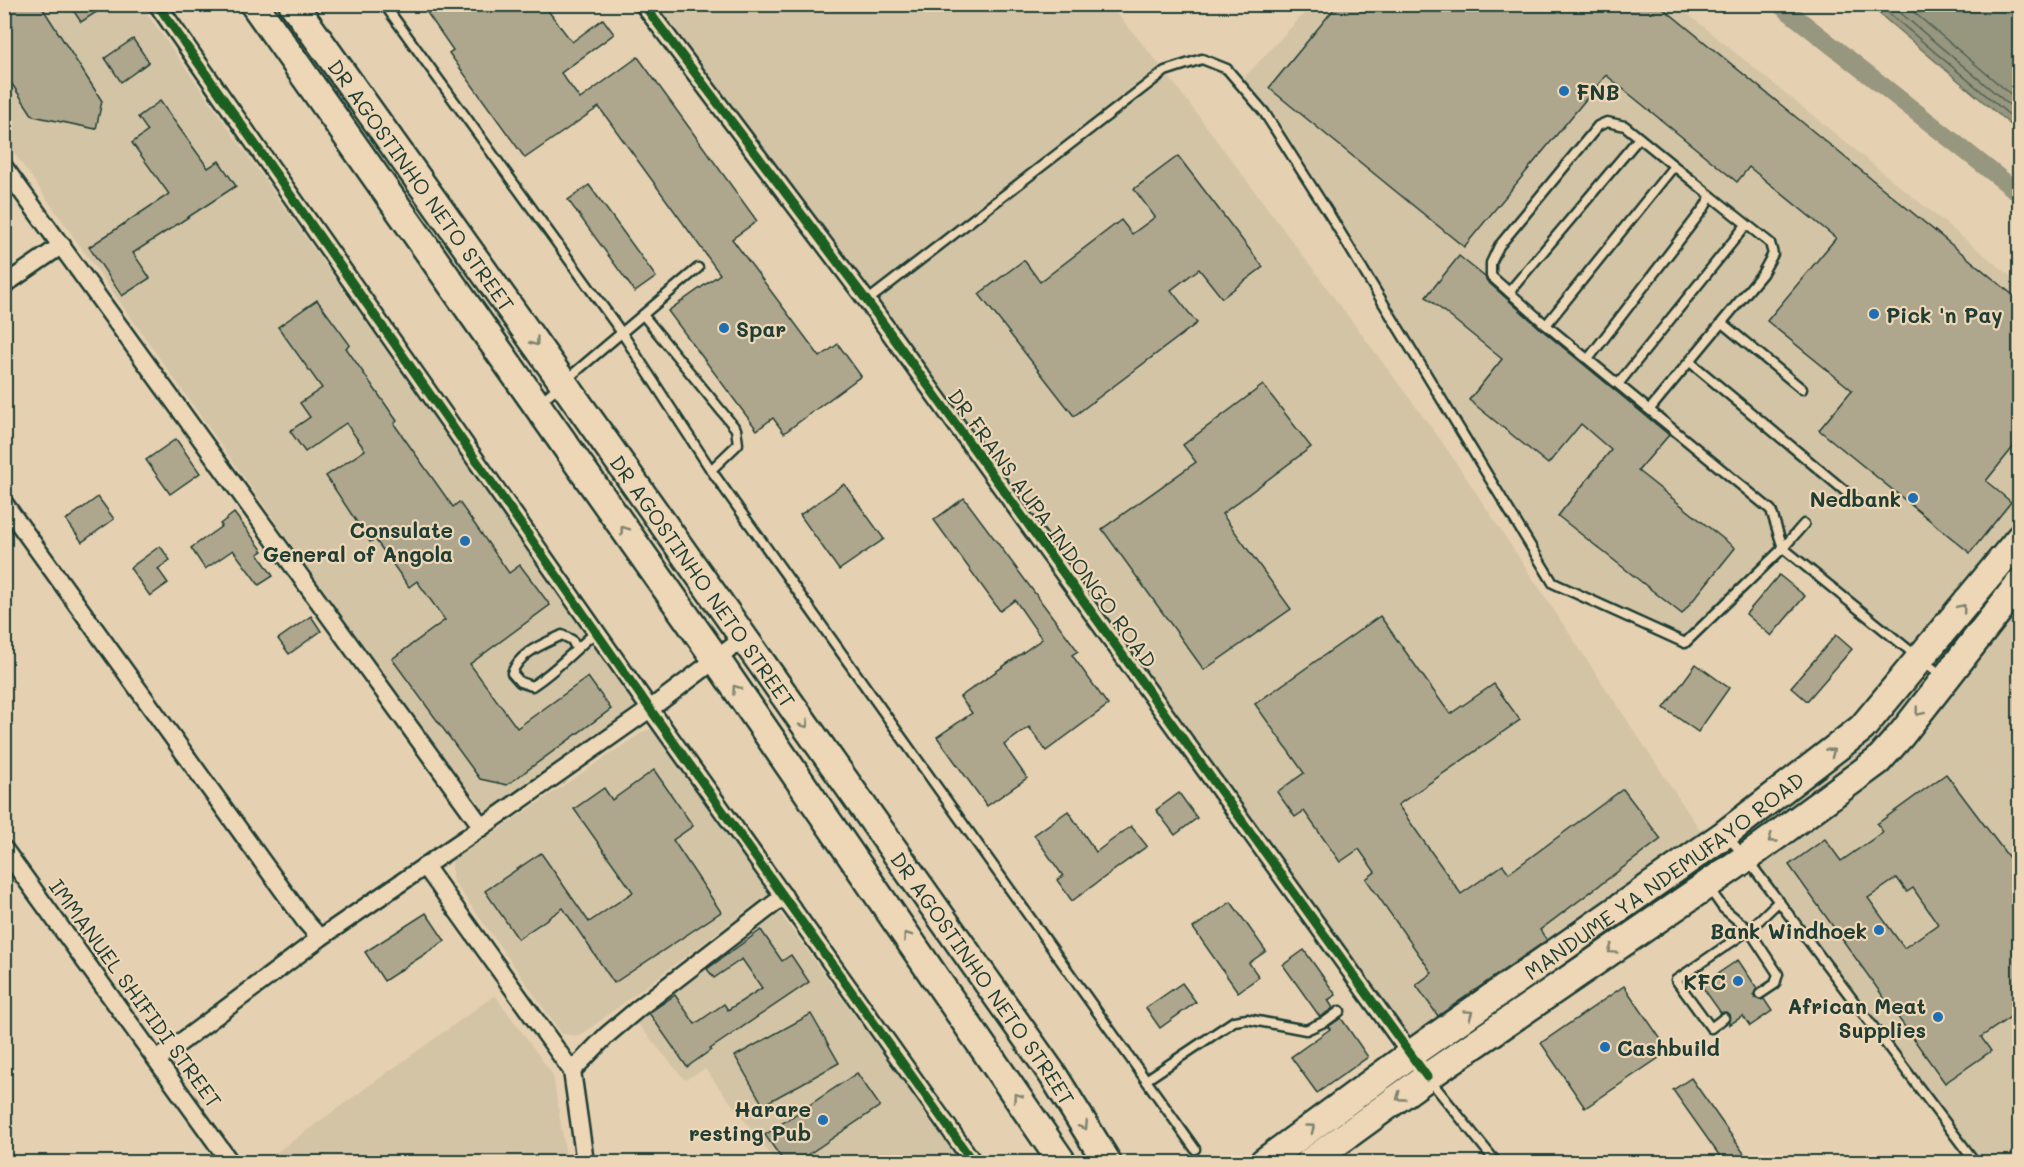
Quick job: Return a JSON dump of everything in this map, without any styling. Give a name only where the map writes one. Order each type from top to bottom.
[{"type":"main road","name":"DR AGOSTINHO NETO STREET","points":[[254,4],[716,659],[1062,1162]]},
{"type":"main road","name":"DR AGOSTINHO NETO STREET","points":[[293,4],[1053,1075],[1107,1162]]},
{"type":"main road","name":"MANDUME YA NDEMUFAYO ROAD","points":[[1310,1162],[1427,1077],[1708,885],[1878,761],[1946,678],[2012,573],[2019,538]]},
{"type":"main road","name":"MANDUME YA NDEMUFAYO ROAD","points":[[1263,1162],[1411,1054],[1725,834],[1862,728],[1920,659],[2012,573]]},
{"type":"street","points":[[157,4],[650,709],[973,1162]]},
{"type":"street","name":"DR FRANS AUPA INDONGO ROAD","points":[[643,4],[867,300],[1427,1077]]},
{"type":"street","points":[[4,167],[482,827]]},
{"type":"street","points":[[4,285],[62,245]]},
{"type":"street","points":[[4,503],[305,921],[320,938]]},
{"type":"street","points":[[156,1060],[320,938],[650,709],[744,638]]},
{"type":"street","name":"IMMANUEL SHIFIDI STREET","points":[[4,849],[230,1162]]},
{"type":"street","points":[[425,866],[572,1071],[585,1162]]},
{"type":"street","points":[[572,1071],[607,1035],[639,1008],[784,896]]},
{"type":"lane","points":[[384,4],[622,333],[711,470],[1195,1149]]},
{"type":"lane","points":[[867,300],[1165,70],[1202,59],[1227,69],[1264,112],[1553,583],[1685,643],[1783,548],[1804,524]]},
{"type":"lane","points":[[1650,409],[1762,274],[1773,254],[1770,243],[1625,126],[1607,122],[1598,126],[1499,246],[1491,263],[1491,276],[1546,325],[1771,510],[1783,548],[1946,678]]},
{"type":"lane","points":[[1509,292],[1640,138]]},
{"type":"lane","points":[[1546,325],[1674,166]]},
{"type":"lane","points":[[1588,358],[1711,196]]},
{"type":"lane","points":[[1619,383],[1746,225]]},
{"type":"lane","points":[[537,405],[562,381],[698,268]]},
{"type":"lane","points":[[643,315],[736,429],[738,444],[711,470]]},
{"type":"lane","points":[[1722,323],[1802,389]]},
{"type":"lane","points":[[1689,362],[1857,501]]},
{"type":"lane","points":[[576,648],[572,640],[562,635],[516,661],[512,673],[520,682],[532,686],[550,674],[596,632]]},
{"type":"lane","points":[[1725,834],[1779,901],[1975,1162]]},
{"type":"lane","points":[[1708,885],[1723,908],[1749,930],[1778,974],[1776,984],[1760,994]]},
{"type":"lane","points":[[1724,1018],[1712,1028],[1676,980],[1749,930],[1779,901]]},
{"type":"lane","points":[[1146,1080],[1234,1021],[1247,1019],[1306,1030],[1326,1021],[1340,1011]]},
{"type":"lane","points":[[1427,1077],[1496,1162]]},
{"type":"shaded area","points":[[16,5],[141,5],[638,706],[483,815],[5,140],[4,12]]},
{"type":"shaded area","points":[[643,5],[1110,5],[1165,71],[1443,443],[1710,845],[1411,1054]]},
{"type":"shaded area","points":[[1312,5],[1677,5],[2019,283],[2019,519],[1909,650],[1783,548],[1685,643],[1553,583],[1264,112],[1239,83]]},
{"type":"shaded area","points":[[2019,538],[2019,1162],[1975,1162],[1725,834],[1862,728]]},
{"type":"shaded area","points":[[655,729],[770,893],[580,1036],[562,1034],[452,879],[452,861],[644,731]]},
{"type":"shaded area","points":[[779,912],[962,1162],[776,1162],[705,1069],[685,1080],[636,1022]]},
{"type":"shaded area","points":[[495,995],[553,1075],[567,1162],[263,1162]]},
{"type":"water","points":[[1869,5],[2019,5],[2019,132]]},
{"type":"building","points":[[19,4],[40,4],[102,101],[96,129],[33,116],[4,72],[4,14]]},
{"type":"building","points":[[69,4],[109,4],[81,22]]},
{"type":"building","points":[[421,4],[543,4],[572,42],[603,19],[614,34],[561,73],[580,99],[638,57],[757,221],[732,239],[820,357],[838,344],[861,376],[784,433],[773,418],[757,430],[668,311],[720,274],[599,107],[525,158],[449,53],[453,50]]},
{"type":"building","points":[[1338,4],[1658,4],[2019,300],[2019,440],[1986,481],[2011,502],[1970,553],[1819,430],[1852,390],[1767,321],[1836,238],[1749,167],[1737,182],[1606,75],[1464,247],[1269,88]]},
{"type":"building","points":[[133,39],[149,62],[121,82],[105,58]]},
{"type":"building","points":[[160,101],[208,168],[219,161],[236,186],[133,253],[150,278],[122,296],[89,247],[169,194],[132,143],[148,131],[138,117]]},
{"type":"building","points":[[1178,156],[1263,267],[1222,298],[1199,269],[1171,290],[1197,323],[1074,416],[979,294],[1024,260],[1040,282],[1121,220],[1132,234],[1155,217],[1134,189]]},
{"type":"building","points":[[589,185],[656,277],[635,292],[568,200]]},
{"type":"building","points":[[1459,256],[1542,330],[1669,435],[1638,471],[1735,548],[1682,614],[1558,516],[1611,450],[1581,424],[1548,464],[1469,400],[1502,359],[1426,297]]},
{"type":"building","points":[[317,300],[350,345],[346,348],[397,421],[394,424],[453,507],[459,502],[509,573],[520,565],[550,605],[470,664],[517,728],[588,677],[611,709],[507,785],[480,779],[392,659],[445,620],[417,581],[409,587],[375,539],[370,542],[326,476],[365,450],[346,423],[305,452],[290,431],[310,417],[300,403],[322,388],[278,327]]},
{"type":"building","points":[[1263,385],[1311,447],[1222,514],[1291,609],[1204,670],[1102,529],[1196,462],[1183,445]]},
{"type":"building","points":[[176,439],[200,473],[170,494],[146,460]]},
{"type":"building","points":[[844,484],[884,539],[839,570],[800,515]]},
{"type":"building","points":[[98,497],[114,519],[82,542],[66,520]]},
{"type":"building","points":[[964,498],[1078,651],[1072,655],[1108,705],[1046,751],[1029,727],[1004,745],[1027,778],[987,806],[937,737],[972,713],[960,697],[1042,639],[1015,600],[1000,611],[934,520]]},
{"type":"building","points":[[234,513],[263,551],[258,554],[273,576],[259,585],[233,550],[205,569],[191,548],[222,526],[220,524]]},
{"type":"building","points":[[160,546],[170,560],[158,569],[168,583],[150,596],[130,568]]},
{"type":"building","points":[[1779,575],[1805,596],[1771,636],[1746,614]]},
{"type":"building","points":[[311,616],[321,631],[289,654],[278,639]]},
{"type":"building","points":[[1380,616],[1450,714],[1494,684],[1520,720],[1398,805],[1461,894],[1503,865],[1509,873],[1623,789],[1661,839],[1540,930],[1547,940],[1438,1016],[1416,985],[1432,973],[1366,879],[1375,872],[1359,849],[1340,862],[1304,811],[1295,817],[1277,792],[1304,773],[1255,704]]},
{"type":"building","points":[[1836,635],[1852,649],[1807,701],[1791,687]]},
{"type":"building","points":[[1696,664],[1729,688],[1698,732],[1664,708]]},
{"type":"building","points":[[654,770],[693,826],[673,840],[721,912],[614,983],[563,908],[518,939],[485,891],[541,853],[589,922],[633,892],[574,809],[604,788],[612,800]]},
{"type":"building","points":[[1946,774],[2019,871],[2019,1011],[1981,1037],[1991,1051],[1945,1083],[1789,865],[1825,839],[1841,861],[1883,832],[1877,824]],"holes":[[[1897,878],[1907,892],[1913,888],[1938,924],[1904,948],[1868,898]]]},
{"type":"building","points":[[1179,793],[1197,818],[1175,835],[1156,810]]},
{"type":"building","points":[[1068,811],[1096,852],[1131,826],[1147,846],[1072,901],[1057,880],[1063,876],[1034,835]]},
{"type":"building","points":[[1231,902],[1266,951],[1249,963],[1259,977],[1238,992],[1193,928]]},
{"type":"building","points":[[426,913],[445,941],[384,981],[365,952]]},
{"type":"building","points":[[761,930],[782,961],[791,955],[809,982],[687,1067],[649,1013],[675,995],[695,1024],[724,1004],[728,1010],[762,988],[742,959],[714,978],[707,969]]},
{"type":"building","points":[[1304,950],[1336,995],[1328,1000],[1333,1008],[1320,1017],[1283,965]]},
{"type":"building","points":[[1738,960],[1757,988],[1755,998],[1764,999],[1772,1011],[1750,1026],[1743,1016],[1729,1025],[1729,1015],[1726,1012],[1721,1013],[1701,985]]},
{"type":"building","points":[[1182,983],[1196,1002],[1160,1028],[1146,1008]]},
{"type":"building","name":"Cashbuild","points":[[1624,986],[1669,1051],[1585,1108],[1541,1043]]},
{"type":"building","points":[[811,1014],[839,1063],[763,1105],[735,1056]]},
{"type":"building","points":[[1341,1018],[1368,1057],[1317,1093],[1291,1057],[1330,1029],[1328,1027]]},
{"type":"building","name":"Harare resting Pub","points":[[857,1073],[880,1106],[797,1162],[784,1162],[765,1135]]},
{"type":"building","points":[[1691,1078],[1750,1162],[1724,1162],[1673,1090]]},
{"type":"waterway","points":[[1779,4],[2020,194]]},
{"type":"cycle path","points":[[157,4],[650,709],[973,1162]]},
{"type":"cycle path","points":[[643,4],[867,301],[1427,1077]]},
{"type":"place","name":"FNB","points":[[1564,91]]},
{"type":"place","name":"Pick 'n Pay","points":[[1874,314]]},
{"type":"place","name":"Spar","points":[[724,328]]},
{"type":"place","name":"Nedbank","points":[[1913,498]]},
{"type":"place","name":"Consulate General of Angola","points":[[465,541]]},
{"type":"place","name":"Bank Windhoek","points":[[1879,930]]},
{"type":"place","name":"KFC","points":[[1738,981]]},
{"type":"place","name":"African Meat Supplies","points":[[1938,1017]]},
{"type":"place","name":"Cashbuild","points":[[1605,1047]]},
{"type":"place","name":"Harare resting Pub","points":[[823,1120]]}]
